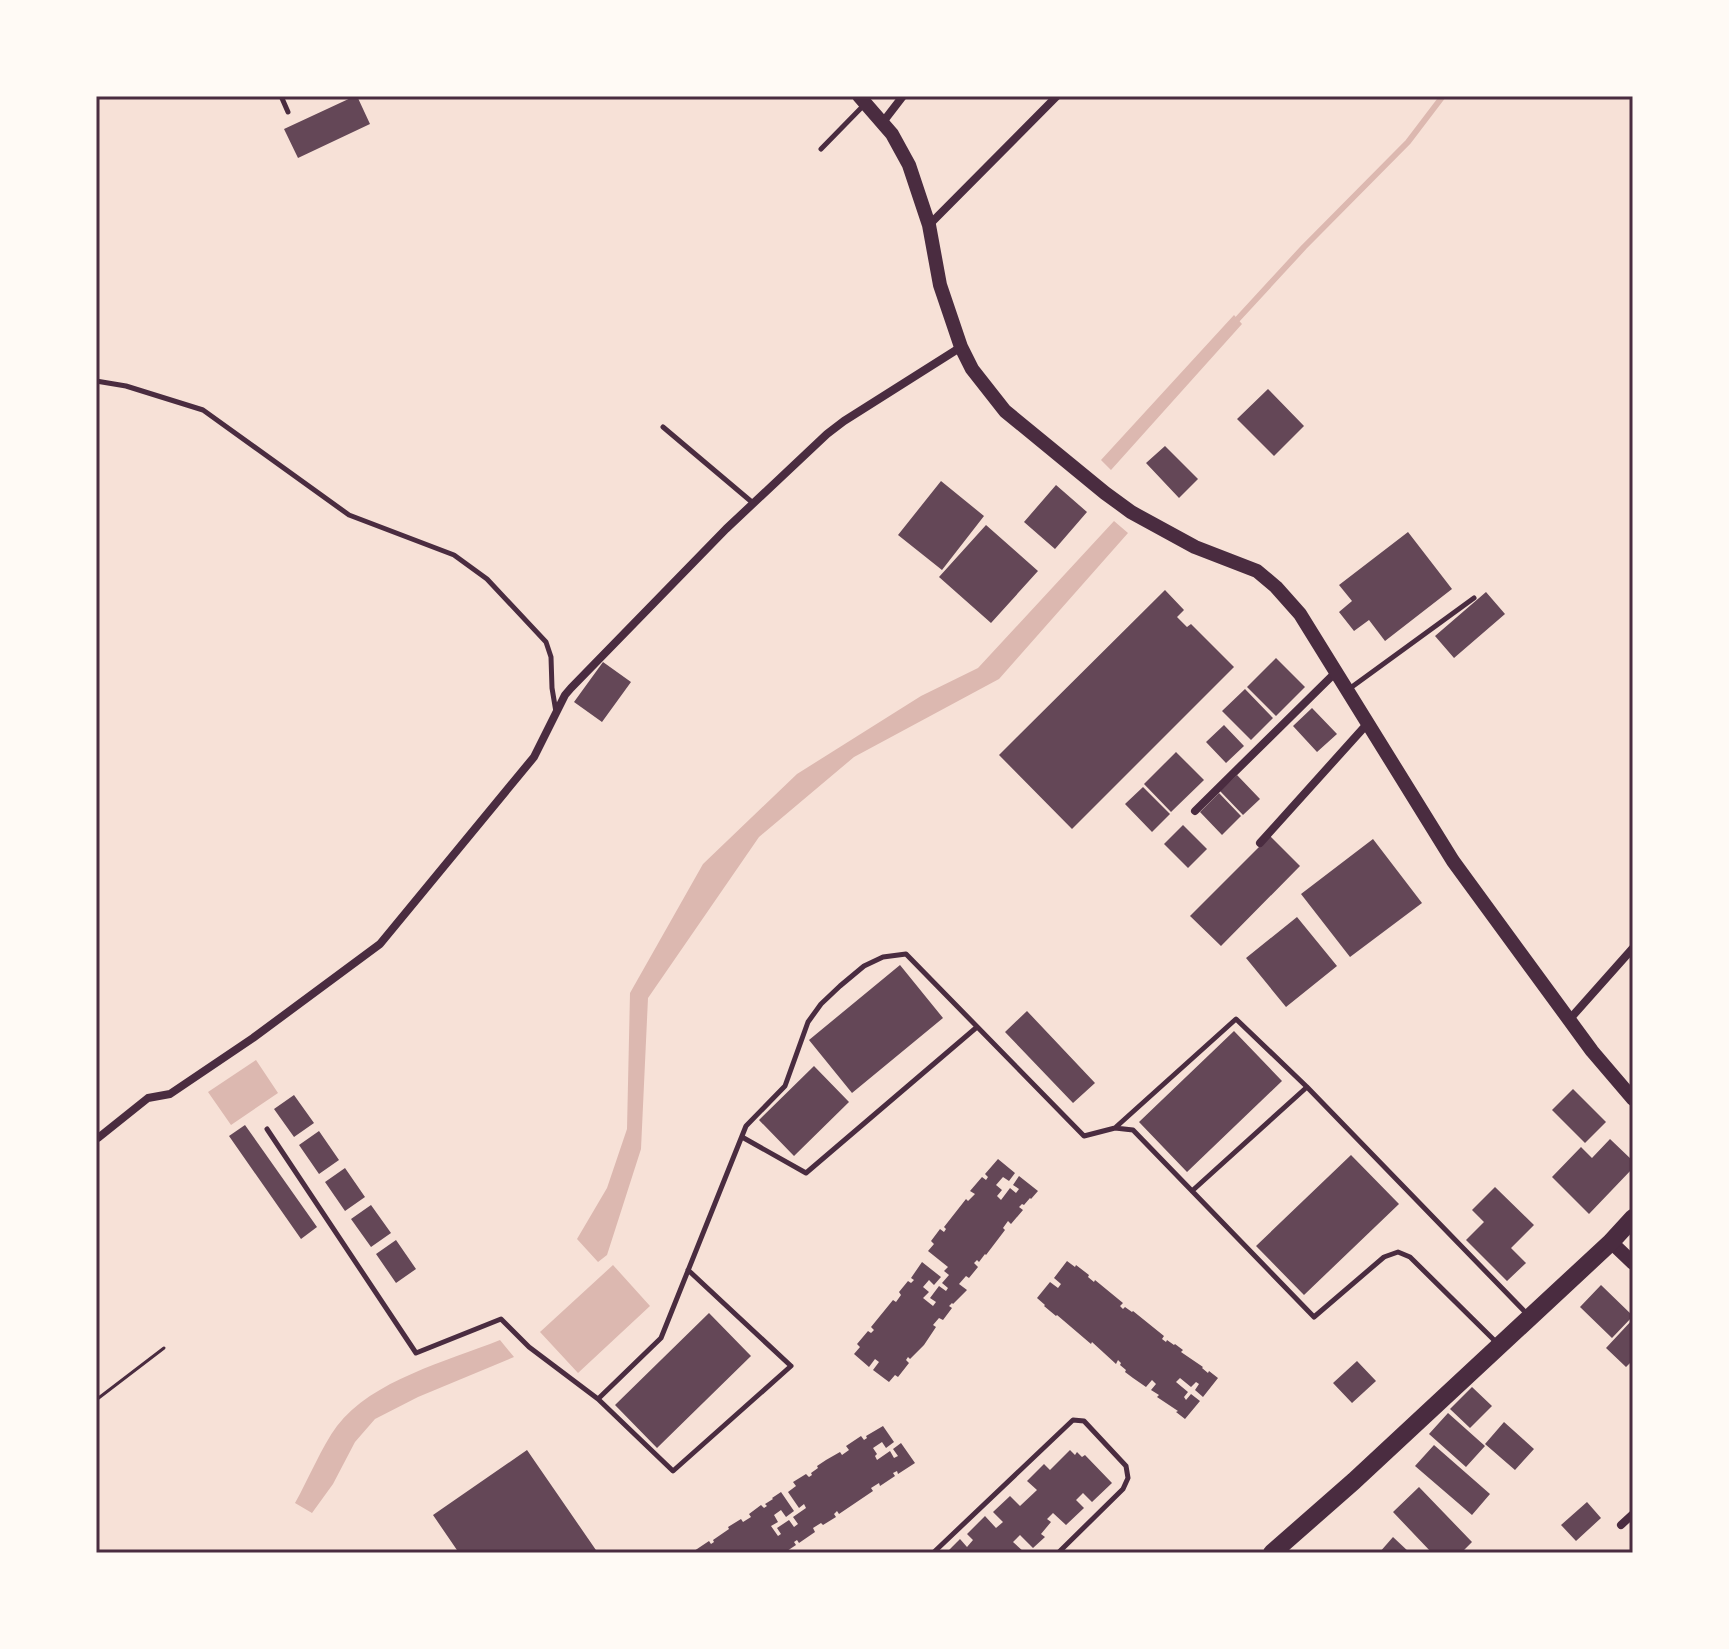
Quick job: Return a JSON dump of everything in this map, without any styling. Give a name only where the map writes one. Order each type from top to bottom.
[{"type":"main road","points":[[1272,1553],[1354,1481],[1633,1218]]},
{"type":"street","points":[[883,122],[903,96]]},
{"type":"street","points":[[929,225],[1057,96]]},
{"type":"street","points":[[862,100],[892,134],[909,165],[929,225],[940,285],[961,347],[972,369],[1005,411],[1131,512],[1195,547],[1257,571],[1276,587],[1300,614],[1453,861],[1592,1051],[1633,1099]]},
{"type":"street","points":[[98,1138],[148,1098],[170,1094],[253,1038],[380,944],[534,757],[571,688],[726,529],[844,421],[961,347]]},
{"type":"street","points":[[1195,811],[1336,672]]},
{"type":"street","points":[[1260,843],[1368,723]]},
{"type":"street","points":[[1569,1020],[1633,948]]},
{"type":"street","points":[[1611,1242],[1633,1263]]},
{"type":"street","points":[[1621,1525],[1633,1514]]},
{"type":"lane","points":[[281,96],[288,112]]},
{"type":"lane","points":[[821,149],[862,100]]},
{"type":"lane","points":[[96,381],[126,386],[203,410],[349,515],[454,555],[487,579],[546,642],[551,657],[556,713]]},
{"type":"lane","points":[[663,427],[753,503]]},
{"type":"lane","points":[[1347,690],[1474,598]]},
{"type":"lane","points":[[598,1399],[661,1338],[746,1126],[785,1086],[808,1022],[821,1004],[864,966],[883,957],[906,954],[1084,1136],[1115,1128],[1133,1130],[1314,1317],[1384,1257],[1398,1252],[1410,1257],[1500,1345]]},
{"type":"lane","points":[[1115,1128],[1236,1019],[1307,1087],[1530,1317]]},
{"type":"lane","points":[[742,1137],[806,1173],[977,1027]]},
{"type":"lane","points":[[1192,1191],[1307,1087]]},
{"type":"lane","points":[[267,1129],[416,1353],[501,1319],[529,1347],[598,1399],[673,1471],[791,1366],[688,1270]]},
{"type":"lane","points":[[933,1553],[1073,1420],[1084,1421],[1126,1466],[1128,1478],[1123,1489],[1058,1553]]},
{"type":"path","points":[[96,1400],[164,1348]]},
{"type":"shaded area","points":[[1234,315],[1242,324],[1111,470],[1101,460]]},
{"type":"shaded area","points":[[1114,521],[1128,533],[999,679],[854,757],[759,837],[648,998],[641,1149],[607,1255],[598,1262],[577,1239],[607,1188],[627,1129],[630,993],[703,864],[797,774],[921,696],[978,668]]},
{"type":"shaded area","points":[[256,1060],[278,1093],[231,1125],[208,1092]]},
{"type":"shaded area","points":[[613,1265],[650,1306],[578,1373],[540,1332]]},
{"type":"shaded area","points":[[500,1340],[514,1357],[418,1397],[375,1419],[355,1442],[333,1484],[312,1513],[295,1503],[331,1434],[352,1410],[390,1384]]},
{"type":"building","points":[[355,96],[370,124],[298,158],[284,129]]},
{"type":"building","points":[[1268,389],[1304,426],[1274,456],[1237,419]]},
{"type":"building","points":[[1165,446],[1198,479],[1179,498],[1146,463]]},
{"type":"building","points":[[941,481],[984,516],[942,570],[898,535]]},
{"type":"building","points":[[1056,485],[1087,512],[1055,549],[1024,522]]},
{"type":"building","points":[[986,525],[1038,571],[991,623],[939,577]]},
{"type":"building","points":[[1408,532],[1452,589],[1385,641],[1369,620],[1354,631],[1339,612],[1352,601],[1339,585]]},
{"type":"building","points":[[1165,590],[1184,610],[1177,617],[1187,627],[1191,624],[1234,667],[1072,829],[999,755]]},
{"type":"building","points":[[1486,592],[1505,614],[1454,658],[1435,636]]},
{"type":"building","points":[[1276,658],[1305,687],[1276,716],[1247,687]]},
{"type":"building","points":[[603,662],[631,682],[602,722],[574,702]]},
{"type":"building","points":[[1245,689],[1273,718],[1251,740],[1222,711]]},
{"type":"building","points":[[1312,708],[1337,734],[1317,752],[1293,726]]},
{"type":"building","points":[[1224,725],[1244,746],[1226,763],[1206,742]]},
{"type":"building","points":[[1176,752],[1204,780],[1171,812],[1144,784]]},
{"type":"building","points":[[1237,775],[1260,799],[1243,815],[1220,791]]},
{"type":"building","points":[[1143,787],[1170,814],[1152,832],[1125,804]]},
{"type":"building","points":[[1219,793],[1241,816],[1222,835],[1200,812]]},
{"type":"building","points":[[1183,825],[1207,849],[1188,868],[1164,844]]},
{"type":"building","points":[[1270,836],[1300,866],[1221,946],[1190,916]]},
{"type":"building","points":[[1373,839],[1422,903],[1350,957],[1301,894]]},
{"type":"building","points":[[1297,917],[1337,966],[1286,1007],[1246,958]]},
{"type":"building","points":[[900,965],[943,1018],[852,1093],[809,1040]]},
{"type":"building","points":[[1027,1011],[1095,1083],[1073,1103],[1005,1032]]},
{"type":"building","points":[[1234,1031],[1282,1081],[1187,1172],[1139,1122]]},
{"type":"building","points":[[814,1066],[849,1102],[794,1156],[759,1120]]},
{"type":"building","points":[[1573,1089],[1606,1122],[1585,1143],[1552,1110]]},
{"type":"building","points":[[294,1095],[314,1123],[294,1137],[274,1109]]},
{"type":"building","points":[[245,1125],[317,1227],[301,1239],[229,1136]]},
{"type":"building","points":[[319,1131],[339,1160],[319,1174],[299,1145]]},
{"type":"building","points":[[1610,1139],[1633,1161],[1633,1168],[1589,1214],[1552,1177],[1581,1147],[1592,1158]]},
{"type":"building","points":[[1351,1155],[1399,1204],[1304,1295],[1256,1246]]},
{"type":"building","points":[[998,1159],[1015,1173],[1009,1181],[1003,1177],[996,1185],[1002,1190],[997,1196],[1001,1200],[1010,1188],[1016,1193],[1019,1189],[1013,1185],[1019,1176],[1038,1191],[1019,1207],[1023,1210],[1011,1224],[1008,1221],[986,1255],[974,1263],[978,1267],[959,1284],[967,1290],[949,1306],[952,1308],[943,1320],[939,1318],[933,1325],[936,1327],[924,1345],[910,1359],[908,1357],[906,1360],[909,1363],[898,1377],[895,1375],[889,1382],[873,1370],[879,1362],[875,1359],[869,1367],[854,1354],[860,1347],[857,1344],[868,1331],[871,1333],[874,1330],[871,1327],[893,1300],[896,1302],[908,1281],[911,1283],[914,1280],[911,1278],[922,1262],[941,1277],[934,1285],[929,1280],[923,1287],[929,1292],[923,1298],[933,1306],[936,1302],[930,1298],[939,1286],[946,1291],[948,1288],[942,1283],[949,1275],[944,1271],[948,1267],[928,1251],[934,1244],[931,1241],[940,1229],[944,1232],[944,1227],[966,1199],[968,1201],[975,1194],[970,1191],[982,1177],[986,1180],[988,1177],[985,1174]]},
{"type":"building","points":[[345,1168],[365,1197],[345,1211],[325,1182]]},
{"type":"building","points":[[1495,1187],[1534,1225],[1511,1248],[1526,1263],[1507,1281],[1466,1240],[1484,1222],[1472,1210]]},
{"type":"building","points":[[371,1205],[391,1233],[371,1247],[351,1219]]},
{"type":"building","points":[[396,1240],[416,1269],[396,1283],[376,1254]]},
{"type":"building","points":[[1067,1261],[1123,1303],[1120,1306],[1123,1309],[1133,1311],[1164,1336],[1162,1339],[1175,1344],[1183,1350],[1181,1352],[1218,1378],[1203,1397],[1195,1390],[1199,1384],[1196,1382],[1191,1387],[1180,1378],[1176,1382],[1188,1392],[1184,1397],[1186,1400],[1191,1394],[1200,1401],[1185,1419],[1151,1390],[1156,1384],[1152,1380],[1146,1387],[1133,1378],[1118,1360],[1116,1364],[1037,1298],[1050,1282],[1058,1288],[1061,1284],[1054,1278]]},
{"type":"building","points":[[1601,1285],[1633,1316],[1612,1338],[1580,1307]]},
{"type":"building","points":[[709,1313],[751,1356],[657,1448],[615,1405]]},
{"type":"building","points":[[1633,1319],[1633,1360],[1626,1367],[1606,1348]]},
{"type":"building","points":[[1357,1361],[1376,1381],[1352,1403],[1333,1383]]},
{"type":"building","points":[[1472,1387],[1492,1406],[1470,1428],[1450,1409]]},
{"type":"building","points":[[1448,1413],[1485,1446],[1466,1467],[1429,1434]]},
{"type":"building","points":[[1504,1422],[1534,1449],[1515,1470],[1485,1444]]},
{"type":"building","points":[[883,1426],[894,1442],[886,1448],[882,1442],[873,1448],[877,1460],[890,1451],[894,1458],[898,1456],[893,1449],[901,1443],[915,1463],[898,1474],[897,1471],[893,1473],[895,1476],[871,1488],[873,1491],[839,1514],[837,1511],[834,1514],[836,1517],[813,1528],[815,1532],[799,1543],[797,1540],[794,1542],[796,1545],[784,1553],[695,1553],[709,1541],[711,1544],[714,1542],[728,1527],[751,1517],[749,1514],[761,1505],[764,1508],[767,1506],[765,1504],[781,1492],[794,1511],[786,1517],[781,1510],[774,1515],[778,1522],[771,1526],[778,1536],[781,1534],[777,1528],[789,1520],[794,1527],[798,1524],[793,1517],[806,1508],[804,1504],[799,1508],[788,1492],[796,1486],[793,1482],[806,1474],[809,1477],[817,1466],[849,1450],[846,1446],[861,1436],[864,1440]]},
{"type":"building","points":[[1434,1445],[1490,1494],[1472,1515],[1415,1466]]},
{"type":"building","points":[[527,1450],[598,1553],[459,1553],[433,1515]]},
{"type":"building","points":[[1070,1450],[1075,1455],[1077,1452],[1082,1457],[1085,1455],[1112,1483],[1092,1502],[1083,1493],[1076,1500],[1084,1508],[1066,1525],[1053,1513],[1047,1519],[1051,1522],[1041,1534],[1045,1537],[1033,1548],[1020,1535],[1013,1542],[1025,1553],[946,1553],[960,1539],[967,1547],[973,1540],[967,1534],[985,1516],[996,1528],[1003,1522],[993,1512],[1010,1496],[1020,1506],[1037,1490],[1027,1481],[1044,1464],[1050,1470]]},
{"type":"building","points":[[1419,1487],[1472,1542],[1461,1553],[1432,1553],[1393,1512]]},
{"type":"building","points":[[1587,1502],[1601,1518],[1576,1541],[1561,1525]]},
{"type":"building","points":[[1393,1537],[1410,1553],[1379,1553]]},
{"type":"waterway","points":[[1234,323],[1408,142],[1443,96]]}]
